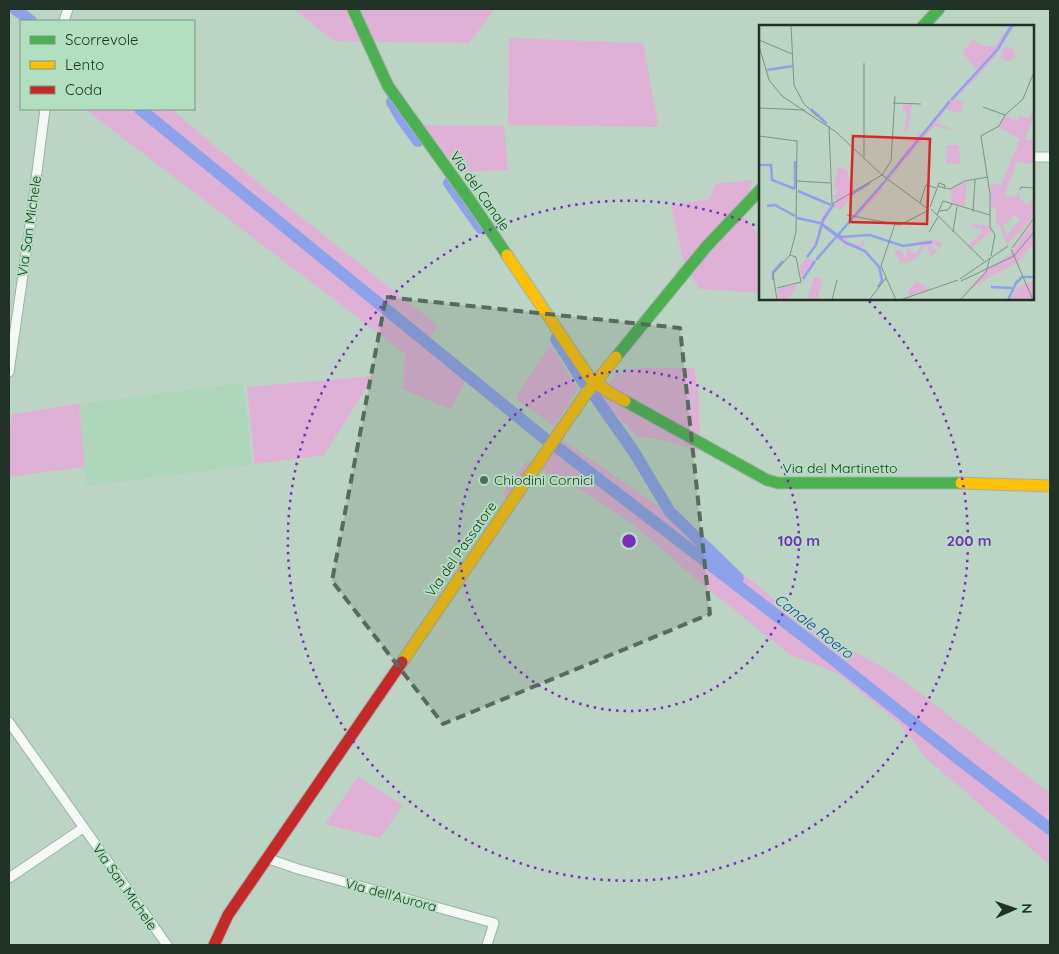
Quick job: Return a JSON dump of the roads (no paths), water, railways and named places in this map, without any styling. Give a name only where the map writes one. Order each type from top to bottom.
[{"type":"street","name":"Via del Canale","points":[[353,9],[388,86],[469,199],[590,378],[595,382]]},
{"type":"street","points":[[925,25],[938,9]]},
{"type":"street","name":"Via San Michele","points":[[9,372],[31,219],[44,110]]},
{"type":"street","points":[[1034,157],[1050,157]]},
{"type":"street","name":"Via del Passatore","points":[[214,945],[228,915],[266,858],[595,382],[706,247],[759,191]]},
{"type":"street","name":"Via del Martinetto","points":[[595,382],[654,419],[767,480],[778,483],[950,483],[1050,486]]},
{"type":"street","name":"Via San Michele","points":[[9,722],[166,945]]},
{"type":"street","points":[[9,878],[83,828]]},
{"type":"street","name":"Via dell'Aurora","points":[[266,858],[298,870],[494,923],[487,945]]},
{"type":"waterway","points":[[15,9],[30,20]]},
{"type":"waterway","points":[[392,102],[418,141]]},
{"type":"waterway","points":[[141,110],[544,438]]},
{"type":"waterway","points":[[449,183],[481,228]]},
{"type":"waterway","points":[[556,339],[584,383]]},
{"type":"waterway","points":[[594,395],[634,452],[670,512],[738,578]]},
{"type":"waterway","name":"Canale Roero","points":[[558,448],[815,645],[1050,829]]},
{"type":"place","name":"Chiodini Cornici","points":[[484,480]]}]
